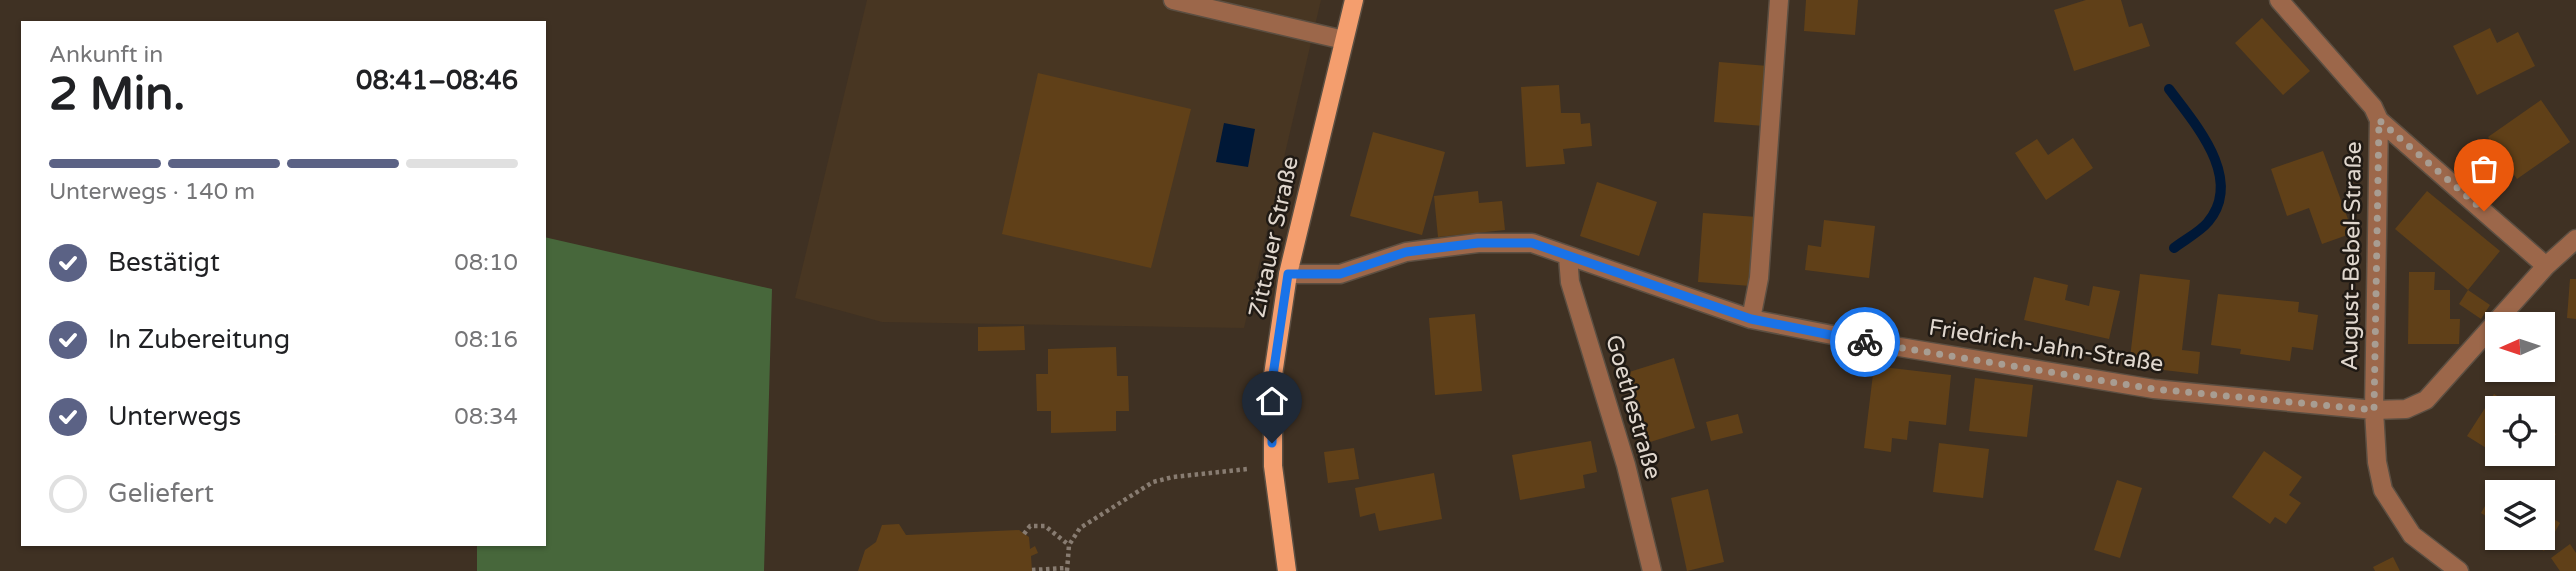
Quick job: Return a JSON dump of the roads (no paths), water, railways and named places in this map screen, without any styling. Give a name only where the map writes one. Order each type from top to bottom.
[{"type":"main road","name":"Zittauer Straße","points":[[1287,571],[1273,466],[1273,375],[1288,274],[1354,0]]},
{"type":"street","points":[[1173,0],[1343,40]]},
{"type":"street","points":[[1751,319],[1759,278],[1779,0]]},
{"type":"street","name":"August-Bebel-Straße","points":[[2278,0],[2373,107],[2379,120],[2546,266]]},
{"type":"street","name":"August-Bebel-Straße","points":[[2379,120],[2374,410],[2377,462],[2383,489],[2412,535],[2459,571]]},
{"type":"street","name":"Friedrich-Jahn-Straße","points":[[1288,274],[1340,274],[1406,252],[1478,243],[1532,243],[1751,319],[1863,341],[2154,389],[2374,410],[2406,409],[2426,400],[2546,266],[2576,239]]},
{"type":"street","name":"Goethestraße","points":[[1568,257],[1570,282],[1626,465],[1651,571]]},
{"type":"water","points":[[1224,123],[1255,129],[1248,167],[1216,162]]},
{"type":"waterway","points":[[2169,89],[2192,119],[2212,153],[2219,171],[2221,188],[2218,205],[2208,222],[2174,248]]}]
